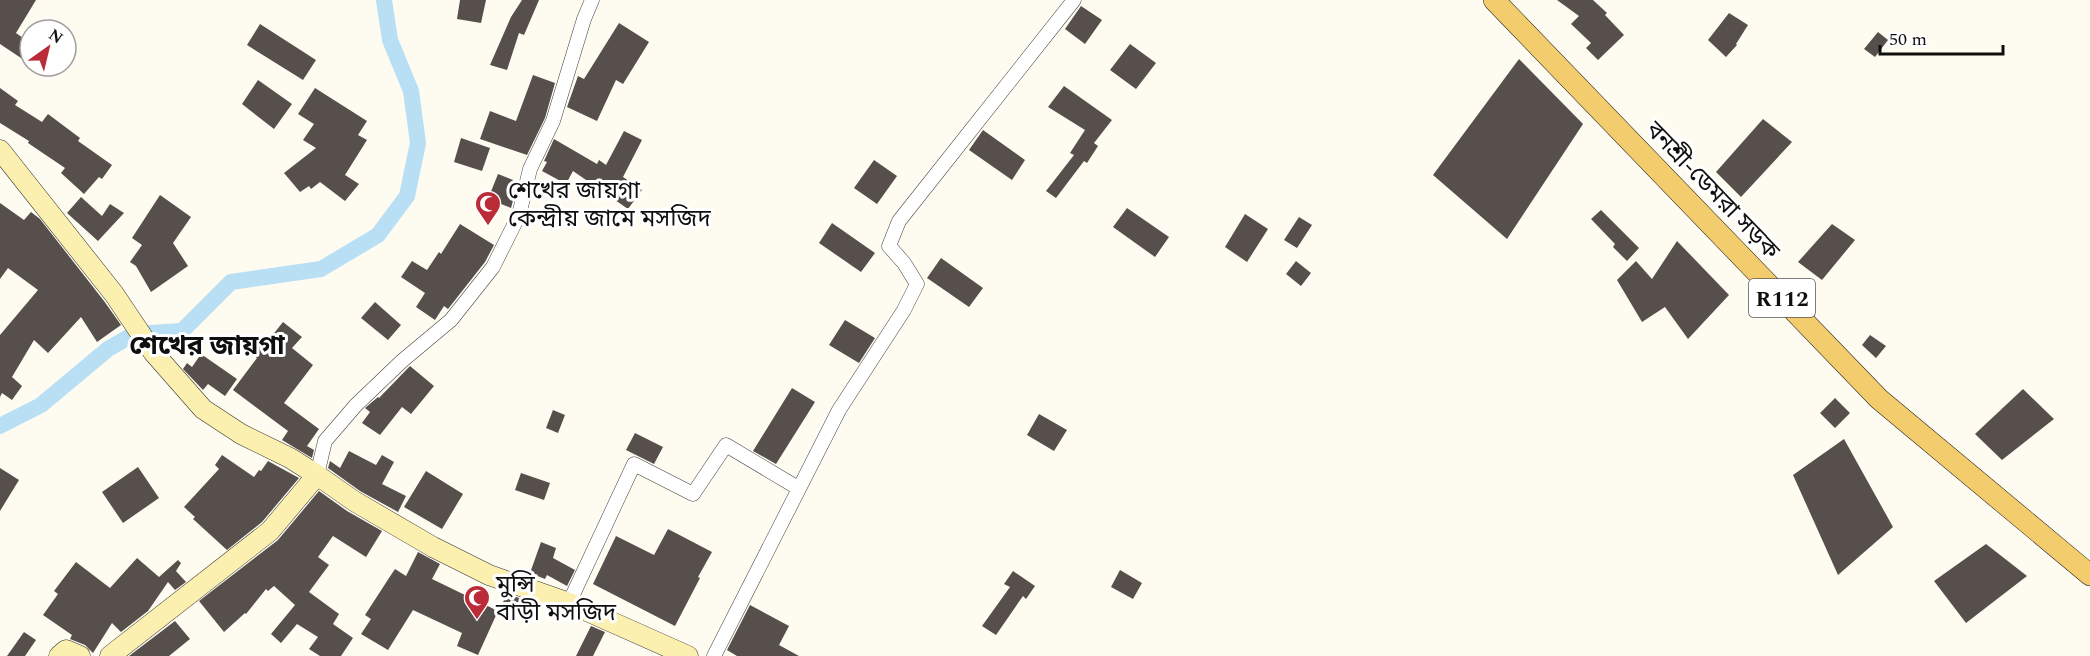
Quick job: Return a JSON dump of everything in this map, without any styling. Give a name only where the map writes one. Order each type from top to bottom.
[{"type":"main road","name":"বনশ্রী-ডেমরা সড়ক","points":[[1494,0],[1879,399],[2090,575]]},
{"type":"main road","points":[[0,150],[114,294],[153,352],[203,409],[241,435],[290,458],[354,501],[433,547],[489,575],[569,603],[688,656]]},
{"type":"main road","points":[[110,656],[270,531],[317,475]]},
{"type":"main road","points":[[59,656],[66,650],[80,656]]},
{"type":"street","points":[[317,475],[325,441],[356,405],[451,320],[493,267],[519,214],[530,169],[553,121],[592,0]]},
{"type":"street","points":[[714,656],[838,410],[904,310],[917,284],[904,263],[889,246],[899,221],[1074,0]]},
{"type":"street","points":[[569,603],[634,464],[693,494],[726,445],[798,488]]},
{"type":"building","points":[[0,0],[36,0],[25,18],[18,18],[16,33],[18,34],[18,56],[0,44]]},
{"type":"building","points":[[460,0],[486,0],[481,23],[457,19]]},
{"type":"building","points":[[522,0],[539,0],[524,35],[519,33],[507,70],[490,65],[511,17]]},
{"type":"building","points":[[1557,0],[1593,0],[1607,13],[1605,15],[1624,35],[1598,60],[1586,48],[1591,43],[1571,24],[1579,16]]},
{"type":"building","points":[[1081,6],[1102,20],[1085,44],[1065,29]]},
{"type":"building","points":[[1729,13],[1748,25],[1737,45],[1726,57],[1708,40]]},
{"type":"building","points":[[619,23],[649,42],[623,84],[616,80],[597,121],[567,107],[578,76],[584,79]]},
{"type":"building","points":[[260,24],[316,60],[303,80],[247,45]]},
{"type":"building","points":[[1878,32],[1888,40],[1875,57],[1864,49]]},
{"type":"building","points":[[1130,44],[1156,63],[1136,89],[1110,70]]},
{"type":"building","points":[[1519,59],[1583,124],[1507,239],[1433,175]]},
{"type":"building","points":[[533,75],[555,83],[545,118],[527,155],[480,139],[490,111],[516,121]]},
{"type":"building","points":[[258,80],[292,104],[274,129],[242,104]]},
{"type":"building","points":[[1064,86],[1112,120],[1094,143],[1098,146],[1087,163],[1084,161],[1056,198],[1046,191],[1074,155],[1070,153],[1085,130],[1048,107]]},
{"type":"building","points":[[0,88],[18,101],[15,105],[42,122],[48,114],[80,138],[78,141],[112,165],[102,179],[99,177],[84,194],[61,173],[65,168],[0,123]]},
{"type":"building","points":[[315,88],[367,121],[358,135],[367,140],[345,175],[359,184],[345,201],[320,182],[311,189],[309,186],[300,192],[284,173],[316,148],[303,140],[314,124],[298,114]]},
{"type":"building","points":[[1763,119],[1792,142],[1741,197],[1716,172]]},
{"type":"building","points":[[983,130],[1025,160],[1012,180],[969,150]]},
{"type":"building","points":[[624,131],[642,140],[623,177],[642,190],[628,209],[573,171],[566,184],[542,171],[554,139],[597,164],[599,160],[606,165]]},
{"type":"building","points":[[461,138],[490,148],[482,171],[454,162]]},
{"type":"building","points":[[874,160],[897,176],[877,204],[854,188]]},
{"type":"building","points":[[498,174],[518,182],[511,208],[488,199]]},
{"type":"building","points":[[160,195],[191,217],[173,243],[188,266],[151,292],[136,266],[130,262],[142,245],[132,238]]},
{"type":"building","points":[[81,197],[102,216],[110,204],[124,213],[98,241],[67,213]]},
{"type":"building","points":[[0,203],[24,220],[31,212],[40,219],[121,325],[97,342],[81,317],[48,353],[34,340],[12,377],[22,386],[12,400],[2,393],[0,397],[0,335],[38,290],[8,268],[0,279]]},
{"type":"building","points":[[1127,208],[1169,237],[1155,257],[1113,227]]},
{"type":"building","points":[[1601,210],[1639,248],[1627,261],[1613,247],[1615,244],[1591,219]]},
{"type":"building","points":[[1245,214],[1268,229],[1247,262],[1225,247]]},
{"type":"building","points":[[1299,217],[1312,225],[1297,248],[1284,240]]},
{"type":"building","points":[[832,223],[875,253],[861,272],[819,243]]},
{"type":"building","points":[[460,224],[494,245],[485,262],[448,309],[444,306],[435,320],[416,307],[425,293],[401,277],[412,261],[427,270],[439,252],[441,254]]},
{"type":"building","points":[[1832,224],[1855,240],[1822,280],[1798,262]]},
{"type":"building","points":[[1677,241],[1729,295],[1688,339],[1665,307],[1642,322],[1617,280],[1636,261],[1652,279]]},
{"type":"building","points":[[941,258],[983,288],[969,307],[927,278]]},
{"type":"building","points":[[1296,261],[1311,273],[1301,286],[1286,274]]},
{"type":"building","points":[[375,302],[401,325],[388,340],[361,318]]},
{"type":"building","points":[[845,320],[875,338],[859,363],[829,345]]},
{"type":"building","points":[[283,322],[302,337],[292,348],[313,365],[284,403],[319,429],[307,446],[314,450],[312,458],[282,440],[288,431],[233,390],[257,358],[248,351],[256,341],[263,347]]},
{"type":"building","points":[[1870,335],[1886,346],[1876,358],[1862,345]]},
{"type":"building","points":[[201,354],[237,379],[225,396],[208,384],[203,390],[183,369],[187,363],[192,367]]},
{"type":"building","points":[[410,366],[434,386],[411,414],[402,407],[380,435],[362,423],[370,412],[365,408],[379,398]]},
{"type":"building","points":[[792,388],[815,402],[776,464],[753,451]]},
{"type":"building","points":[[2023,389],[2054,419],[2002,460],[1975,434]]},
{"type":"building","points":[[1835,398],[1850,413],[1835,428],[1820,413]]},
{"type":"building","points":[[553,410],[565,415],[558,433],[546,428]]},
{"type":"building","points":[[1039,414],[1067,430],[1054,451],[1027,435]]},
{"type":"building","points":[[635,433],[663,447],[654,464],[626,450]]},
{"type":"building","points":[[1844,439],[1893,527],[1838,575],[1793,475]]},
{"type":"building","points":[[349,451],[376,465],[382,455],[394,462],[382,484],[406,496],[398,512],[360,491],[328,468],[330,461],[340,468]]},
{"type":"building","points":[[222,455],[254,477],[268,461],[299,478],[262,522],[227,550],[193,519],[195,517],[184,507],[219,469],[215,465]]},
{"type":"building","points":[[138,467],[159,498],[123,523],[102,492]]},
{"type":"building","points":[[0,468],[19,480],[0,511]]},
{"type":"building","points":[[426,471],[463,494],[442,529],[404,507]]},
{"type":"building","points":[[521,473],[550,483],[544,500],[515,490]]},
{"type":"building","points":[[319,491],[347,511],[382,531],[366,557],[333,536],[318,557],[329,565],[309,592],[339,614],[333,624],[353,638],[341,656],[320,656],[309,649],[318,637],[297,624],[281,643],[271,634],[295,605],[274,586],[268,591],[266,589],[246,614],[224,632],[199,601],[278,540]]},
{"type":"building","points":[[668,529],[712,552],[675,626],[593,584],[616,536],[654,555]]},
{"type":"building","points":[[541,542],[556,548],[553,558],[575,570],[567,586],[547,575],[545,579],[530,573]]},
{"type":"building","points":[[1986,544],[2027,576],[1966,623],[1934,581]]},
{"type":"building","points":[[418,552],[440,564],[432,579],[498,611],[478,655],[457,646],[462,633],[413,610],[388,650],[361,634],[371,619],[365,615],[395,569],[406,576]]},
{"type":"building","points":[[137,558],[159,577],[178,560],[181,563],[176,571],[186,582],[175,590],[168,582],[148,611],[121,632],[112,623],[93,653],[85,645],[70,639],[72,635],[43,615],[58,594],[54,591],[76,562],[110,588]]},
{"type":"building","points":[[1120,570],[1142,583],[1133,599],[1111,587]]},
{"type":"building","points":[[1013,571],[1035,586],[1026,599],[1023,596],[996,635],[982,626],[1010,587],[1004,584]]},
{"type":"building","points":[[507,594],[531,602],[526,614],[502,604]]},
{"type":"building","points":[[750,605],[789,626],[779,645],[799,656],[737,656],[727,650]]},
{"type":"building","points":[[175,621],[190,639],[169,656],[129,656]]},
{"type":"building","points":[[591,626],[605,632],[593,656],[576,656]]},
{"type":"building","points":[[24,632],[36,640],[25,656],[7,656]]},
{"type":"waterway","points":[[0,426],[41,405],[108,349],[134,334],[182,331],[231,282],[321,269],[378,235],[407,196],[418,143],[411,91],[390,40],[384,0]]},
{"type":"place","name":"শেখের জায়গা কেন্দ্রীয় জামে মসজিদ","points":[[488,227]]},
{"type":"place","name":"মুন্সি বাড়ী মসজিদ","points":[[477,621]]},
{"type":"district","name":"শেখের জায়গা","points":[[207,345]]}]
